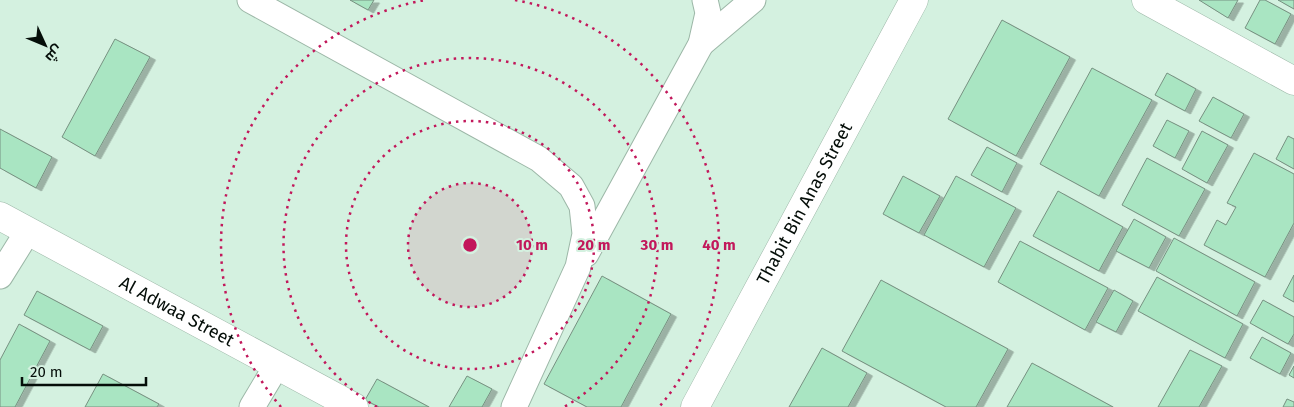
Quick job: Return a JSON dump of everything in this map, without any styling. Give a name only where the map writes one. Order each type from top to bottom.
[{"type":"street","name":"Thabit Bin Anas Street","points":[[695,407],[914,0]]},
{"type":"street","points":[[1146,0],[1294,81]]},
{"type":"street","name":"Al Adwaa Street","points":[[0,216],[354,407]]},
{"type":"lane","points":[[250,0],[539,159],[571,186],[582,206],[585,234],[578,267]]},
{"type":"lane","points":[[514,407],[578,267],[701,44],[708,13],[705,0]]},
{"type":"lane","points":[[701,44],[753,0]]},
{"type":"lane","points":[[0,276],[28,231]]},
{"type":"lane","points":[[252,407],[277,365]]},
{"type":"building","points":[[350,0],[374,0],[368,10]]},
{"type":"building","points":[[1199,0],[1238,0],[1228,18]]},
{"type":"building","points":[[1260,0],[1265,0],[1291,14],[1275,44],[1245,28]]},
{"type":"building","points":[[1278,0],[1294,0],[1294,9]]},
{"type":"building","points":[[1002,20],[1070,57],[1016,156],[948,119]]},
{"type":"building","points":[[115,39],[150,57],[95,156],[62,137]]},
{"type":"building","points":[[1092,68],[1152,100],[1099,196],[1040,164]]},
{"type":"building","points":[[1167,73],[1196,89],[1185,111],[1155,95]]},
{"type":"building","points":[[1213,97],[1244,114],[1231,138],[1199,121]]},
{"type":"building","points":[[1167,120],[1189,131],[1175,158],[1153,146]]},
{"type":"building","points":[[0,129],[52,157],[36,188],[0,168]]},
{"type":"building","points":[[1202,131],[1228,145],[1207,183],[1182,169]]},
{"type":"building","points":[[1288,136],[1294,139],[1294,169],[1276,159]]},
{"type":"building","points":[[987,147],[1017,163],[1002,192],[971,175]]},
{"type":"building","points":[[1254,153],[1294,174],[1294,223],[1265,277],[1204,245],[1217,220],[1226,225],[1236,207],[1227,203]]},
{"type":"building","points":[[1147,158],[1205,189],[1179,236],[1122,205]]},
{"type":"building","points":[[903,176],[940,196],[919,233],[883,214]]},
{"type":"building","points":[[956,176],[1016,208],[984,267],[924,235]]},
{"type":"building","points":[[1058,191],[1123,227],[1099,271],[1033,236]]},
{"type":"building","points":[[1134,219],[1166,237],[1149,268],[1116,251]]},
{"type":"building","points":[[1174,238],[1255,282],[1237,316],[1156,271]]},
{"type":"building","points":[[1020,241],[1108,288],[1085,330],[998,282]]},
{"type":"building","points":[[1294,275],[1294,302],[1283,296]]},
{"type":"building","points":[[602,276],[671,314],[621,407],[587,407],[544,384]]},
{"type":"building","points":[[1157,277],[1243,324],[1225,358],[1138,311]]},
{"type":"building","points":[[881,280],[1008,349],[976,407],[946,407],[842,351]]},
{"type":"building","points":[[1114,290],[1133,301],[1116,332],[1096,322]]},
{"type":"building","points":[[37,291],[103,326],[90,350],[24,315]]},
{"type":"building","points":[[1263,300],[1294,317],[1294,334],[1288,344],[1250,323]]},
{"type":"building","points":[[19,324],[50,341],[15,407],[0,407],[0,360]]},
{"type":"building","points":[[1262,337],[1291,353],[1280,374],[1250,358]]},
{"type":"building","points":[[822,348],[867,373],[848,407],[789,407]]},
{"type":"building","points":[[1190,350],[1222,366],[1199,407],[1158,407]]},
{"type":"building","points":[[1032,363],[1113,407],[1007,407]]},
{"type":"building","points":[[1294,366],[1294,378],[1289,375]]},
{"type":"building","points":[[103,374],[159,404],[157,407],[85,407]]},
{"type":"building","points":[[467,376],[492,389],[482,407],[449,407]]},
{"type":"building","points":[[377,379],[429,407],[379,407],[365,400]]},
{"type":"building","points":[[1287,399],[1294,402],[1294,407],[1283,407]]}]
